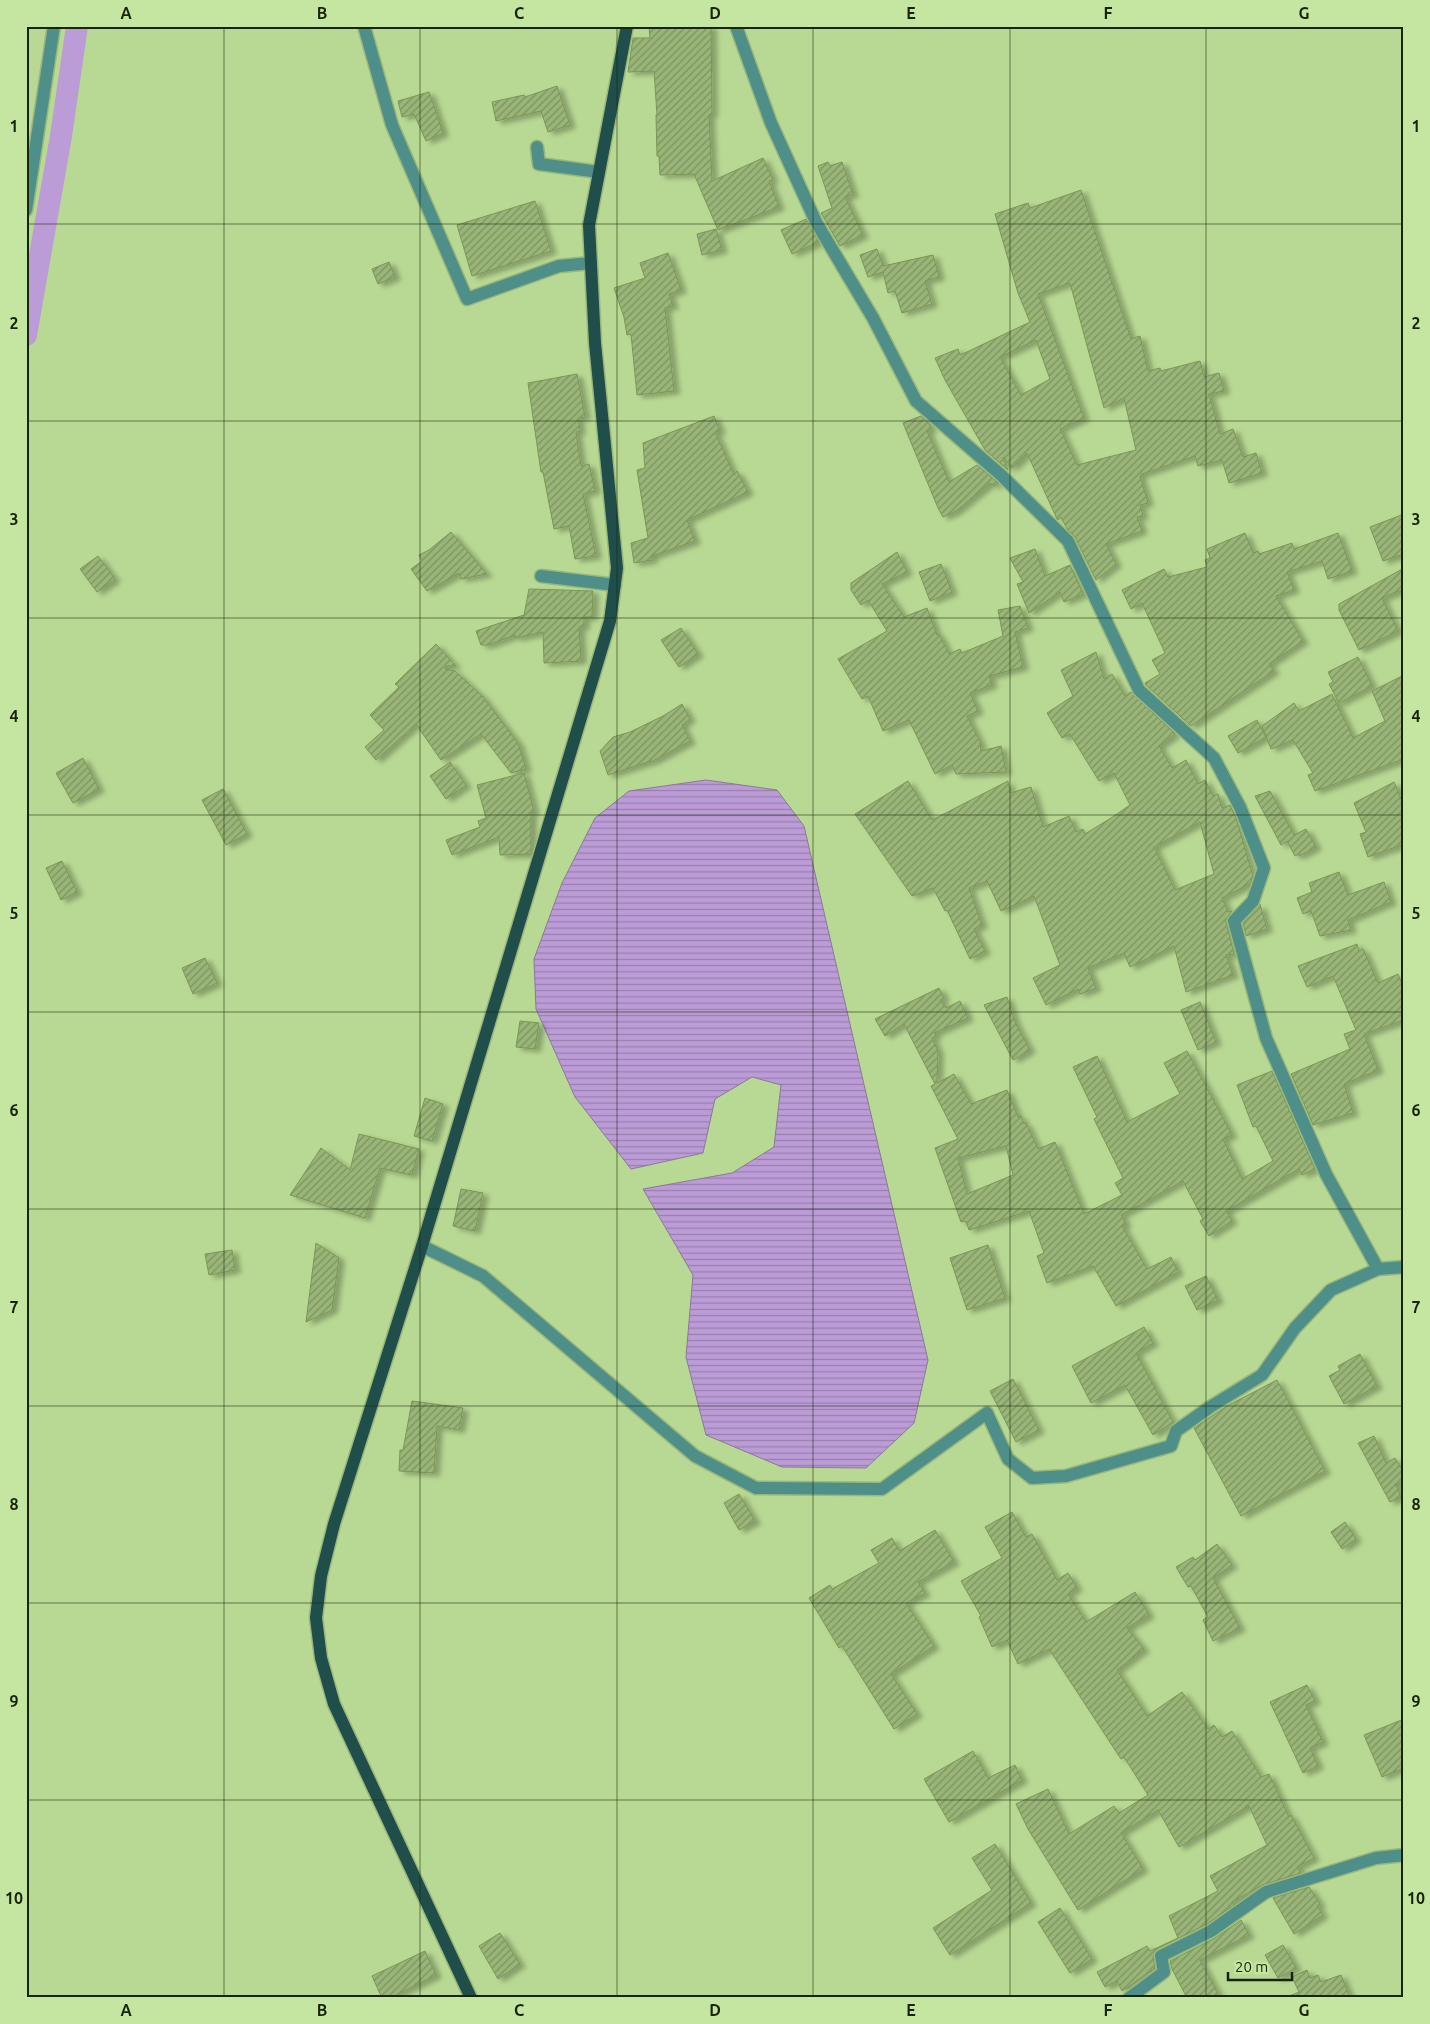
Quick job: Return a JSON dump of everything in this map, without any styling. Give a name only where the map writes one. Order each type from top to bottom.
[{"type":"main road","points":[[471,1998],[334,1704],[321,1658],[316,1618],[321,1576],[334,1524],[422,1246],[610,621],[617,568],[595,343],[589,225],[627,26]]},
{"type":"street","points":[[26,210],[54,26]]},
{"type":"street","points":[[364,26],[392,125],[466,299],[559,266],[590,263]]},
{"type":"street","points":[[736,26],[771,123],[816,222],[873,318],[916,401],[1001,475],[1068,541],[1139,690],[1214,758],[1240,807],[1264,868],[1253,901],[1234,922],[1266,1038],[1326,1174],[1378,1269]]},
{"type":"street","points":[[537,147],[539,164],[599,172]]},
{"type":"street","points":[[541,576],[615,585]]},
{"type":"street","points":[[422,1246],[483,1276],[695,1456],[756,1488],[882,1489],[987,1413],[1008,1459],[1032,1478],[1066,1476],[1171,1446],[1176,1431],[1210,1406],[1262,1375],[1295,1328],[1331,1290],[1378,1269],[1404,1267]]},
{"type":"street","points":[[1129,1998],[1164,1972],[1162,1956],[1211,1931],[1266,1892],[1376,1858],[1404,1855]]},
{"type":"shaded area","points":[[706,780],[777,790],[804,826],[928,1360],[914,1423],[866,1468],[782,1467],[706,1435],[686,1357],[693,1275],[643,1189],[732,1173],[774,1147],[781,1085],[752,1077],[715,1099],[703,1153],[631,1169],[575,1097],[536,1009],[534,959],[562,883],[595,818],[629,791]]},
{"type":"building","points":[[649,26],[711,26],[712,114],[709,115],[712,181],[763,158],[773,180],[769,181],[779,207],[718,230],[694,174],[660,175],[659,156],[657,156],[654,71],[628,72],[633,38],[650,38]]},
{"type":"building","points":[[557,86],[570,125],[548,132],[541,111],[496,121],[492,102],[524,95],[525,97]]},
{"type":"building","points":[[429,92],[443,133],[426,141],[414,114],[402,117],[398,101]]},
{"type":"building","points":[[828,162],[830,166],[842,162],[853,194],[845,197],[863,235],[840,246],[821,213],[832,208],[818,166]]},
{"type":"building","points":[[1081,190],[1131,339],[1140,336],[1148,371],[1160,368],[1161,371],[1200,361],[1204,377],[1219,373],[1224,391],[1209,394],[1220,434],[1233,429],[1243,457],[1256,453],[1262,473],[1229,483],[1222,460],[1198,466],[1195,456],[1142,474],[1140,476],[1148,503],[1140,505],[1143,516],[1137,517],[1142,531],[1106,544],[1116,564],[1096,580],[1075,537],[1067,529],[1061,517],[1057,519],[1027,453],[1012,468],[1003,457],[1008,470],[985,450],[945,380],[935,358],[958,349],[960,355],[1030,322],[1018,293],[995,214],[1028,203],[1030,208]],"holes":[[[1070,283],[1104,408],[1124,398],[1136,450],[1077,465],[1060,429],[1084,418],[1038,294]],[[1036,340],[1050,379],[1021,395],[1000,357]]]},
{"type":"building","points":[[535,201],[551,251],[472,276],[457,225]]},
{"type":"building","points":[[806,219],[819,242],[792,254],[781,230]]},
{"type":"building","points":[[716,229],[722,250],[702,255],[697,234]]},
{"type":"building","points":[[877,249],[883,266],[933,255],[939,277],[925,281],[932,304],[902,313],[895,291],[888,293],[883,272],[868,277],[860,255]]},
{"type":"building","points":[[668,253],[681,290],[669,294],[673,306],[665,308],[674,391],[637,395],[631,334],[627,335],[624,317],[614,288],[645,278],[640,263]]},
{"type":"building","points":[[389,262],[395,277],[378,284],[372,269]]},
{"type":"building","points":[[577,374],[585,417],[578,418],[580,431],[576,432],[581,466],[589,464],[595,491],[583,494],[596,556],[575,559],[569,526],[554,529],[543,472],[541,472],[528,383]]},
{"type":"building","points":[[714,416],[720,431],[715,432],[734,475],[737,471],[748,492],[687,520],[695,541],[652,556],[652,560],[634,563],[631,543],[648,538],[637,470],[645,468],[643,443]]},
{"type":"building","points":[[921,416],[929,423],[931,429],[927,431],[949,482],[977,465],[998,483],[994,486],[990,483],[956,511],[943,517],[903,423]]},
{"type":"building","points":[[1404,514],[1404,554],[1383,561],[1370,527]]},
{"type":"building","points":[[451,532],[487,574],[461,579],[459,573],[427,591],[411,569],[422,561],[419,555],[429,550]]},
{"type":"building","points":[[1245,533],[1253,553],[1258,551],[1259,554],[1292,543],[1294,549],[1338,533],[1352,571],[1328,579],[1322,561],[1287,572],[1294,590],[1276,596],[1303,641],[1269,664],[1274,671],[1191,726],[1146,685],[1145,683],[1160,674],[1152,660],[1165,653],[1142,603],[1131,609],[1122,590],[1164,569],[1168,577],[1207,567],[1205,560],[1210,558],[1207,549]]},
{"type":"building","points":[[1035,549],[1045,576],[1070,565],[1083,594],[1064,602],[1060,592],[1029,613],[1017,584],[1023,582],[1010,558]]},
{"type":"building","points":[[897,552],[907,572],[882,584],[904,617],[927,608],[937,635],[939,634],[949,654],[960,649],[962,653],[1003,636],[998,610],[1020,606],[1028,628],[1015,632],[1023,667],[989,676],[992,685],[970,693],[978,711],[967,716],[980,742],[981,751],[1001,746],[1006,772],[956,774],[952,765],[935,774],[909,720],[883,731],[868,696],[862,699],[838,659],[887,631],[868,600],[861,605],[851,590],[851,583]]},
{"type":"building","points":[[98,556],[115,579],[97,592],[80,569]]},
{"type":"building","points":[[941,564],[952,592],[930,601],[919,572]]},
{"type":"building","points":[[1404,568],[1404,589],[1382,598],[1398,631],[1359,650],[1339,610],[1339,604]]},
{"type":"building","points":[[529,589],[593,591],[592,617],[584,617],[584,627],[579,627],[581,661],[544,663],[543,632],[516,638],[515,635],[488,645],[481,645],[476,631],[524,615]]},
{"type":"building","points":[[681,628],[698,654],[679,667],[661,640]]},
{"type":"building","points":[[436,644],[456,666],[446,666],[445,669],[455,671],[483,697],[518,743],[526,769],[511,773],[481,734],[441,760],[416,724],[376,760],[365,747],[384,730],[370,715],[399,687],[395,684]]},
{"type":"building","points":[[1096,652],[1104,679],[1112,674],[1125,696],[1131,692],[1175,734],[1159,746],[1172,768],[1186,760],[1198,784],[1205,780],[1213,796],[1218,794],[1222,808],[1230,805],[1236,818],[1253,876],[1251,883],[1222,898],[1228,912],[1232,911],[1226,919],[1226,923],[1234,954],[1226,955],[1233,975],[1186,992],[1174,946],[1130,967],[1124,953],[1088,968],[1096,988],[1080,994],[1078,989],[1046,1005],[1033,978],[1060,965],[1034,896],[1001,911],[987,881],[969,888],[982,925],[974,929],[985,951],[970,959],[947,910],[945,911],[933,888],[912,896],[855,814],[908,781],[932,820],[1008,781],[1010,793],[1031,787],[1043,827],[1069,816],[1076,832],[1083,829],[1085,834],[1130,805],[1114,773],[1099,781],[1070,734],[1062,738],[1047,713],[1073,696],[1061,670]],"holes":[[[1200,822],[1214,874],[1175,890],[1154,847]]]},
{"type":"building","points":[[1358,657],[1372,686],[1339,703],[1329,684],[1333,682],[1328,672]]},
{"type":"building","points":[[1404,675],[1404,759],[1315,791],[1308,775],[1313,773],[1293,740],[1271,749],[1262,726],[1294,703],[1299,711],[1332,694],[1353,738],[1385,721],[1372,691]]},
{"type":"building","points":[[682,704],[690,719],[682,725],[690,741],[651,762],[608,775],[600,751],[613,737],[630,732],[663,716]]},
{"type":"building","points":[[1257,720],[1266,737],[1238,753],[1228,736]]},
{"type":"building","points":[[83,758],[99,789],[73,803],[56,773]]},
{"type":"building","points":[[450,762],[466,785],[446,799],[430,776]]},
{"type":"building","points":[[524,773],[534,812],[531,813],[531,854],[500,855],[499,837],[452,855],[446,840],[480,827],[478,821],[486,818],[477,785]]},
{"type":"building","points":[[1394,782],[1404,806],[1404,844],[1368,857],[1360,834],[1366,832],[1354,803]]},
{"type":"building","points":[[223,789],[247,834],[226,845],[202,800]]},
{"type":"building","points":[[1270,791],[1294,835],[1306,829],[1316,847],[1299,856],[1299,854],[1295,856],[1287,841],[1281,845],[1255,796]]},
{"type":"building","points":[[62,861],[77,892],[61,900],[46,868]]},
{"type":"building","points":[[1339,872],[1348,895],[1384,882],[1391,902],[1348,920],[1351,930],[1320,936],[1311,911],[1303,914],[1297,898],[1312,892],[1309,883]]},
{"type":"building","points":[[1260,904],[1267,929],[1246,936],[1243,923]]},
{"type":"building","points":[[1357,944],[1359,951],[1363,949],[1378,983],[1398,974],[1404,989],[1404,1020],[1364,1034],[1378,1070],[1344,1084],[1353,1113],[1313,1125],[1291,1074],[1350,1049],[1344,1034],[1356,1030],[1333,976],[1307,987],[1298,966]]},
{"type":"building","points":[[205,958],[217,983],[193,994],[182,968]]},
{"type":"building","points":[[939,988],[944,998],[940,1000],[946,1008],[960,1001],[968,1018],[934,1033],[936,1036],[932,1038],[938,1051],[937,1083],[954,1074],[971,1104],[1007,1090],[1018,1117],[1021,1116],[1024,1124],[1026,1123],[1038,1149],[1055,1142],[1084,1214],[1122,1195],[1115,1183],[1123,1178],[1094,1119],[1097,1117],[1073,1067],[1097,1056],[1127,1122],[1180,1094],[1164,1063],[1187,1051],[1232,1135],[1223,1139],[1242,1179],[1273,1161],[1256,1126],[1253,1127],[1237,1085],[1272,1071],[1315,1169],[1302,1175],[1299,1169],[1226,1211],[1232,1221],[1209,1236],[1200,1221],[1203,1219],[1183,1181],[1121,1215],[1126,1224],[1122,1226],[1147,1269],[1171,1257],[1178,1272],[1116,1306],[1093,1266],[1047,1283],[1037,1256],[1044,1253],[1029,1211],[969,1230],[966,1221],[961,1222],[935,1148],[958,1139],[931,1086],[935,1084],[904,1024],[885,1036],[875,1019]],"holes":[[[1006,1146],[1013,1175],[967,1194],[958,1158]]]},
{"type":"building","points":[[1007,997],[1015,1022],[1030,1050],[1013,1060],[984,1005]]},
{"type":"building","points":[[1200,1002],[1216,1042],[1198,1050],[1181,1010]]},
{"type":"building","points":[[520,1021],[539,1023],[535,1049],[516,1047]]},
{"type":"building","points":[[425,1098],[443,1104],[432,1141],[414,1136]]},
{"type":"building","points":[[359,1134],[419,1149],[412,1175],[380,1168],[365,1218],[290,1195],[321,1148],[350,1170]]},
{"type":"building","points":[[461,1189],[483,1193],[475,1231],[453,1226]]},
{"type":"building","points":[[316,1243],[339,1258],[332,1310],[306,1322]]},
{"type":"building","points":[[988,1245],[1005,1298],[967,1310],[950,1258]]},
{"type":"building","points":[[232,1250],[235,1270],[209,1275],[205,1254]]},
{"type":"building","points":[[1206,1276],[1218,1300],[1197,1310],[1185,1286]]},
{"type":"building","points":[[1144,1327],[1153,1343],[1136,1353],[1173,1422],[1153,1435],[1125,1385],[1091,1403],[1072,1366]]},
{"type":"building","points":[[1360,1354],[1377,1386],[1344,1404],[1329,1376],[1340,1370],[1338,1366]]},
{"type":"building","points":[[1013,1379],[1039,1430],[1016,1442],[990,1391]]},
{"type":"building","points":[[1277,1380],[1325,1471],[1241,1516],[1194,1428],[1227,1406]]},
{"type":"building","points":[[412,1401],[463,1408],[459,1430],[437,1426],[434,1473],[399,1471],[400,1450],[403,1450]]},
{"type":"building","points":[[1374,1436],[1386,1463],[1395,1458],[1404,1473],[1404,1481],[1396,1485],[1401,1497],[1390,1502],[1358,1443]]},
{"type":"building","points":[[739,1494],[755,1521],[739,1530],[724,1503]]},
{"type":"building","points":[[1012,1512],[1026,1537],[1032,1534],[1057,1580],[1068,1573],[1077,1588],[1068,1594],[1086,1622],[1135,1592],[1149,1615],[1127,1628],[1144,1649],[1117,1670],[1147,1716],[1182,1692],[1208,1729],[1214,1725],[1222,1737],[1232,1731],[1261,1777],[1269,1774],[1289,1817],[1291,1815],[1314,1858],[1297,1867],[1301,1873],[1262,1885],[1232,1902],[1234,1905],[1207,1924],[1157,1949],[1153,1957],[1155,1968],[1122,1991],[1117,1981],[1105,1987],[1097,1972],[1147,1946],[1150,1951],[1178,1938],[1169,1916],[1218,1891],[1210,1876],[1267,1845],[1249,1806],[1179,1847],[1158,1810],[1121,1833],[1143,1869],[1078,1910],[1028,1829],[1016,1804],[1048,1789],[1069,1834],[1114,1806],[1119,1813],[1148,1795],[1124,1757],[1121,1759],[1049,1649],[1018,1664],[1007,1640],[992,1647],[979,1617],[981,1616],[961,1581],[1002,1558],[985,1527]]},
{"type":"building","points":[[1345,1522],[1356,1539],[1342,1549],[1331,1532]]},
{"type":"building","points":[[935,1530],[954,1562],[918,1582],[925,1593],[906,1603],[934,1646],[891,1674],[917,1714],[894,1729],[842,1646],[839,1648],[809,1598],[830,1585],[832,1589],[879,1563],[871,1550],[892,1538],[899,1551]]},
{"type":"building","points":[[1217,1544],[1232,1565],[1213,1578],[1240,1628],[1213,1641],[1203,1620],[1208,1617],[1191,1586],[1188,1587],[1176,1567],[1193,1557],[1195,1560]]},
{"type":"building","points":[[1307,1685],[1315,1701],[1306,1705],[1323,1742],[1310,1748],[1318,1766],[1303,1773],[1270,1702]]},
{"type":"building","points":[[1404,1719],[1404,1768],[1382,1777],[1364,1735]]},
{"type":"building","points":[[973,1751],[988,1778],[1015,1765],[1022,1780],[949,1822],[924,1779]]},
{"type":"building","points":[[995,1844],[1031,1903],[950,1955],[933,1928],[992,1890],[972,1858]]},
{"type":"building","points":[[1309,1887],[1320,1904],[1317,1906],[1323,1915],[1294,1934],[1273,1898]]},
{"type":"building","points":[[1060,1908],[1092,1959],[1070,1973],[1038,1922]]},
{"type":"building","points":[[1241,1920],[1249,1935],[1200,1960],[1220,1998],[1187,1998],[1172,1969],[1170,1961],[1215,1938]]},
{"type":"building","points":[[500,1933],[520,1964],[498,1979],[479,1946]]},
{"type":"building","points":[[1283,1945],[1296,1968],[1278,1978],[1265,1955]]},
{"type":"building","points":[[425,1951],[436,1975],[390,1998],[382,1998],[372,1976]]},
{"type":"building","points":[[1307,1970],[1310,1978],[1318,1975],[1321,1982],[1341,1975],[1350,1998],[1284,1998],[1299,1992],[1292,1977]]},
{"type":"waterway","points":[[26,335],[61,136],[77,26]]}]
